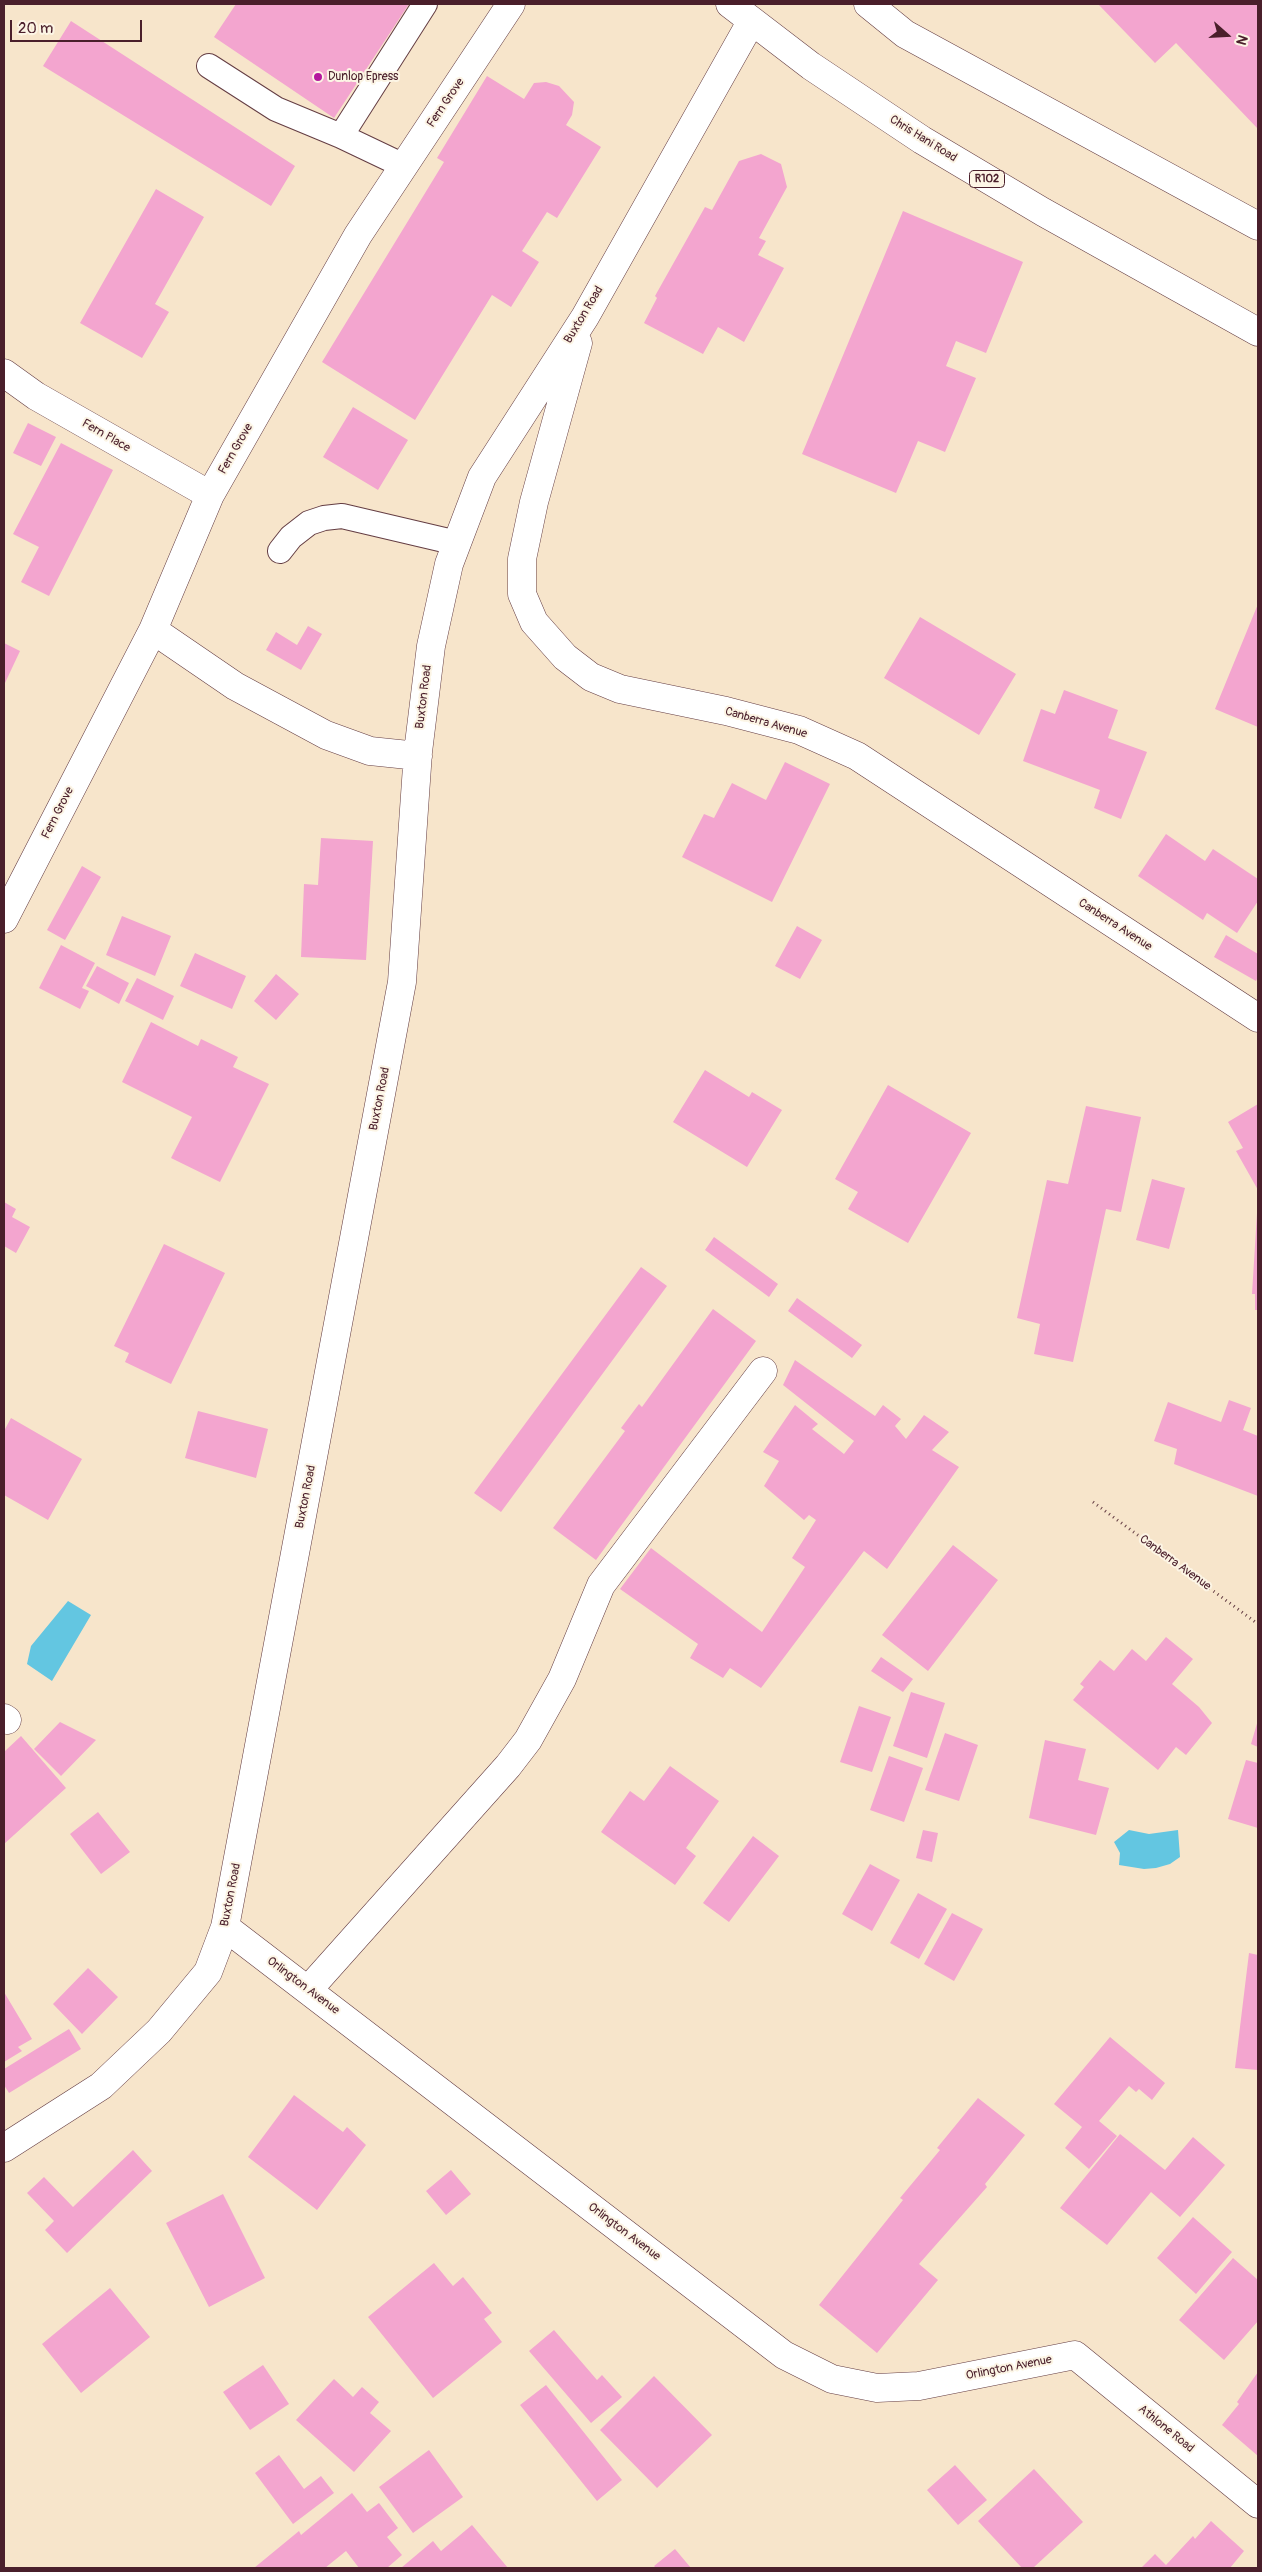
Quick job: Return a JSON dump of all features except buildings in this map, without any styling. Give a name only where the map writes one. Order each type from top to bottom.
[{"type":"street","name":"Fern Grove","points":[[4,919],[153,630],[210,495],[358,235],[511,4]]},
{"type":"street","name":"Chris Hani Road","points":[[730,4],[810,66],[922,140],[1044,212],[1258,332]]},
{"type":"street","points":[[868,4],[905,34],[1258,226]]},
{"type":"street","name":"Buxton Road","points":[[4,2148],[101,2086],[159,2031],[208,1972],[226,1927],[402,982],[418,756],[430,646],[449,564],[482,477],[585,317],[751,22]]},
{"type":"street","name":"Canberra Avenue","points":[[585,317],[534,502],[522,559],[522,594],[534,622],[565,657],[592,678],[620,689],[726,711],[799,730],[857,756],[1258,1018]]},
{"type":"street","name":"Fern Place","points":[[4,373],[36,396],[210,495]]},
{"type":"street","points":[[153,630],[235,686],[326,735],[370,751],[418,756]]},
{"type":"street","points":[[308,1990],[508,1766],[528,1740],[562,1679],[601,1585],[763,1371]]},
{"type":"street","name":"Orlington Avenue","points":[[226,1927],[784,2355],[832,2379],[877,2388],[919,2386],[1075,2355]]},
{"type":"street","name":"Athlone Road","points":[[1075,2355],[1258,2504]]},
{"type":"lane","points":[[341,136],[424,4]]},
{"type":"lane","points":[[209,66],[276,109],[341,136],[404,166]]},
{"type":"lane","points":[[280,551],[308,523],[324,518],[342,516],[456,543]]},
{"type":"path","name":"Canberra Avenue","points":[[1093,1502],[1258,1624]]},
{"type":"water","points":[[68,1601],[91,1615],[52,1681],[27,1664],[31,1646]]},
{"type":"water","points":[[1129,1830],[1149,1834],[1178,1830],[1180,1857],[1170,1864],[1156,1868],[1144,1869],[1119,1865],[1120,1853],[1114,1842]]},
{"type":"place","name":"Dunlop Epress","points":[[318,77]]}]
